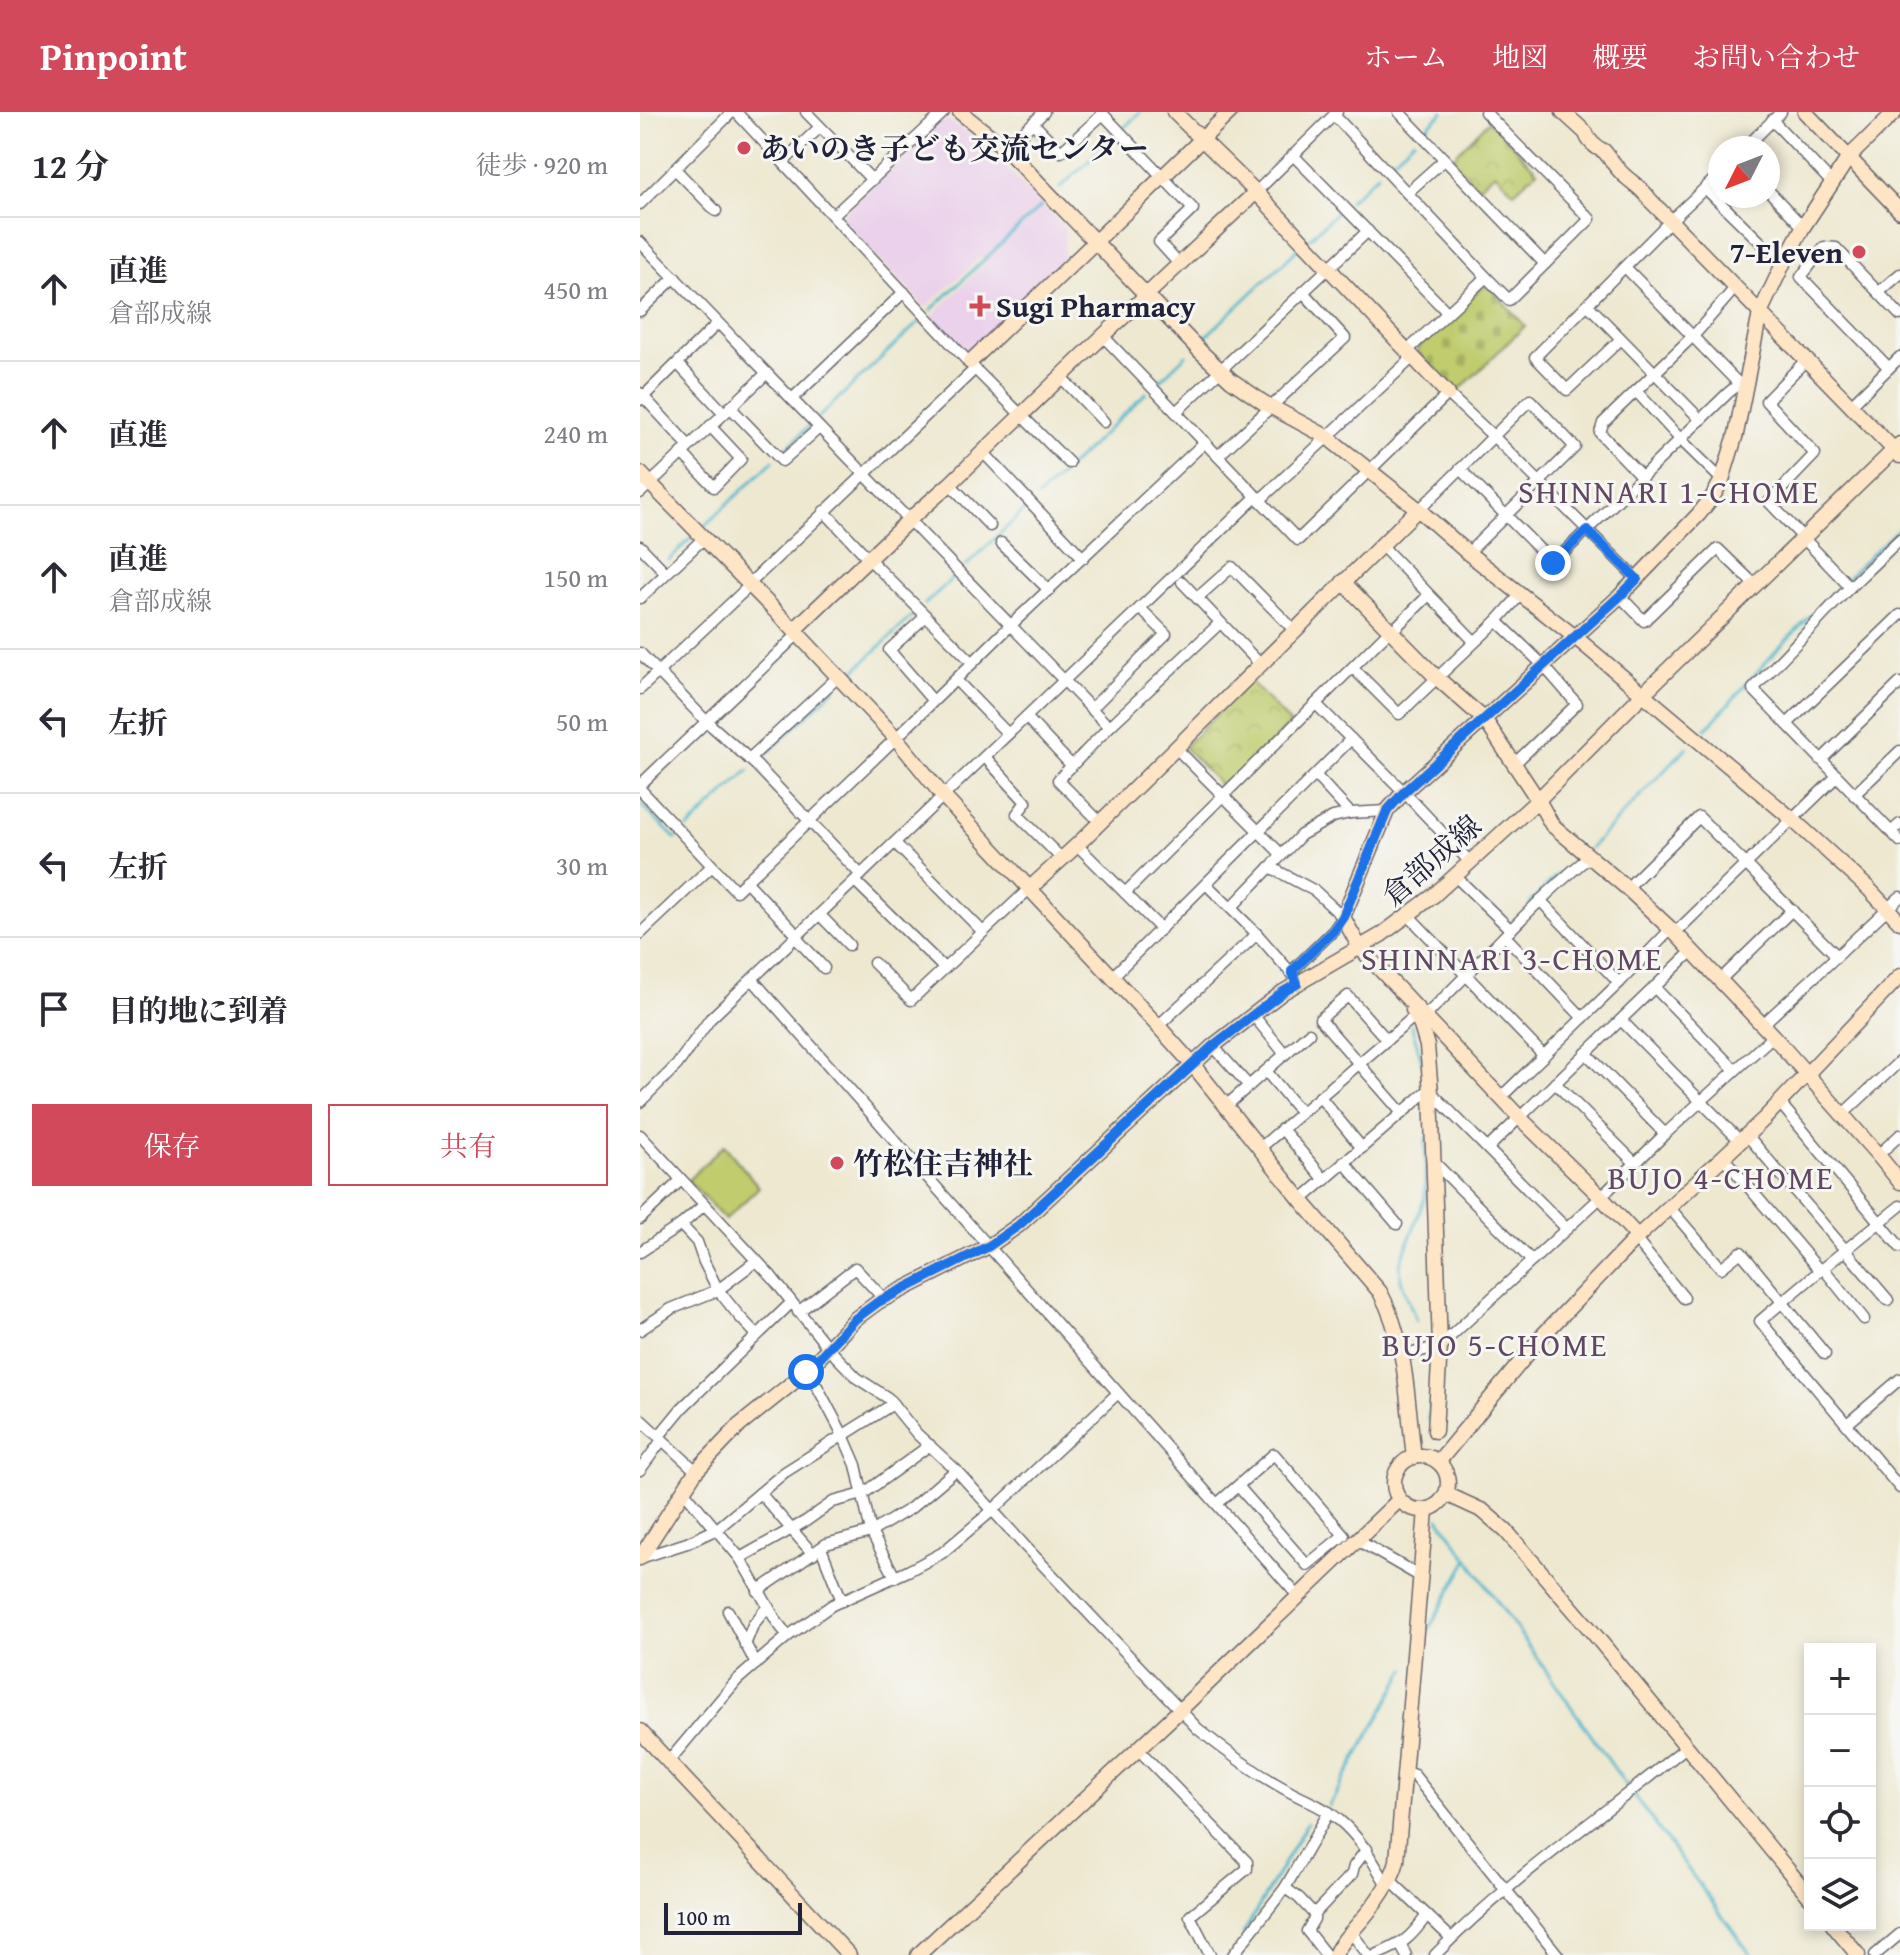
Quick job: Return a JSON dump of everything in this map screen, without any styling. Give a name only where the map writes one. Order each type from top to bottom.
[{"type":"street","points":[[806,112],[872,180]]},
{"type":"street","points":[[833,216],[944,112]]},
{"type":"street","points":[[960,112],[1005,148],[1220,371],[1271,407],[1327,437],[1370,470],[1792,819],[1868,888],[1900,922]]},
{"type":"street","points":[[1005,148],[1044,112]]},
{"type":"street","points":[[1174,112],[1256,192],[1448,394],[1637,579]]},
{"type":"street","points":[[640,689],[864,474],[1095,241],[1230,112]]},
{"type":"street","points":[[1399,112],[1545,264]]},
{"type":"street","points":[[1563,112],[1898,450]]},
{"type":"street","points":[[1206,884],[1257,934],[1294,978],[1343,917],[1387,811],[1404,792],[1620,596],[1699,514],[1722,480],[1736,434],[1742,383],[1760,313],[1783,264],[1803,227],[1849,157],[1895,112]]},
{"type":"street","points":[[640,204],[731,113],[783,162],[972,366],[1069,463]]},
{"type":"street","points":[[1033,123],[1061,152],[1102,113],[1193,209],[1159,242],[1179,264]]},
{"type":"street","points":[[1205,442],[736,891],[640,787],[910,519],[1336,114],[1509,300],[1590,219],[1489,113]]},
{"type":"street","points":[[1811,114],[1900,211]]},
{"type":"street","points":[[1757,136],[1776,116],[1832,183]]},
{"type":"street","points":[[783,162],[820,127]]},
{"type":"street","points":[[1293,155],[1447,312]]},
{"type":"street","points":[[1407,193],[1444,160]]},
{"type":"street","points":[[675,169],[716,211]]},
{"type":"street","points":[[1621,339],[1567,390],[1535,357],[1670,221],[1706,189],[1783,264]]},
{"type":"street","points":[[1780,203],[1803,227]]},
{"type":"street","points":[[1176,412],[1368,231]]},
{"type":"street","points":[[640,242],[1109,727]]},
{"type":"street","points":[[1889,368],[1801,277],[1824,247],[1836,248],[1900,315]]},
{"type":"street","points":[[1625,267],[1742,383]]},
{"type":"street","points":[[1879,292],[1900,274]]},
{"type":"street","points":[[640,311],[675,277]]},
{"type":"street","points":[[640,1102],[677,1065],[710,1019],[1140,608],[1327,437],[1447,312],[1486,277]]},
{"type":"street","points":[[1642,477],[1600,433],[1603,423],[1692,336],[1735,288]]},
{"type":"street","points":[[792,399],[904,292]]},
{"type":"street","points":[[1218,456],[1345,338],[1303,292]]},
{"type":"street","points":[[1588,305],[1701,420]]},
{"type":"street","points":[[710,426],[741,459],[714,487],[641,396],[718,323]]},
{"type":"street","points":[[1103,336],[1298,540],[1448,394]]},
{"type":"street","points":[[1851,405],[1900,357]]},
{"type":"street","points":[[1806,360],[1766,401],[1815,454],[1769,502],[1850,587]]},
{"type":"street","points":[[678,364],[782,461],[819,428]]},
{"type":"street","points":[[767,373],[686,449],[643,483],[796,632],[896,738],[943,796],[1193,1065],[1301,1200],[1380,1292],[1395,1326],[1402,1356],[1414,1457]]},
{"type":"street","points":[[1061,377],[1104,422]]},
{"type":"street","points":[[1460,469],[1553,563],[1742,383]]},
{"type":"street","points":[[1636,391],[1722,480]]},
{"type":"street","points":[[874,963],[911,1000],[1077,845],[1530,400],[1575,447],[1468,553]]},
{"type":"street","name":"倉部成線","points":[[640,1558],[696,1471],[740,1425],[806,1372],[855,1319],[884,1299],[989,1246],[1019,1225],[1213,1046],[1294,978],[1360,948],[1409,916],[1538,800],[1803,538],[1898,450]]},
{"type":"street","points":[[983,452],[1083,558]]},
{"type":"street","points":[[950,484],[990,526]]},
{"type":"street","points":[[824,511],[973,663]]},
{"type":"street","points":[[640,598],[703,539]]},
{"type":"street","points":[[1900,539],[1753,689],[1900,841]]},
{"type":"street","points":[[1001,543],[1049,590]]},
{"type":"street","points":[[1381,545],[1474,641]]},
{"type":"street","points":[[640,546],[666,573]]},
{"type":"street","points":[[1620,596],[1644,621],[1718,549],[1755,585]]},
{"type":"street","points":[[1197,598],[1232,567],[1294,630]]},
{"type":"street","points":[[1182,582],[1260,664]]},
{"type":"street","points":[[1343,582],[1436,677],[1485,720],[1552,825],[1627,888],[1692,951],[1768,1030],[1900,1182]]},
{"type":"street","points":[[1353,668],[1399,714],[1497,621],[1521,594]]},
{"type":"street","points":[[1125,893],[1429,595]]},
{"type":"street","points":[[1091,709],[1166,634],[1140,608]]},
{"type":"street","points":[[1787,724],[1900,615]]},
{"type":"street","points":[[926,616],[889,650],[933,701]]},
{"type":"street","points":[[1497,621],[1543,665],[1577,704],[1514,764]]},
{"type":"street","points":[[1100,822],[1058,780],[1109,727],[1220,623]]},
{"type":"street","points":[[640,653],[810,821],[858,878],[944,968]]},
{"type":"street","points":[[749,759],[838,677]]},
{"type":"street","points":[[956,680],[1008,734]]},
{"type":"street","points":[[1821,760],[1900,683]]},
{"type":"street","points":[[1316,704],[1470,862]]},
{"type":"street","points":[[1026,717],[1071,765]]},
{"type":"street","points":[[1112,977],[1351,739]]},
{"type":"street","points":[[1176,748],[1282,855]]},
{"type":"street","points":[[1854,795],[1900,751]]},
{"type":"street","points":[[985,757],[1026,802],[1017,814],[1062,859]]},
{"type":"street","points":[[1316,776],[1350,813]]},
{"type":"street","points":[[1501,1097],[1836,777]]},
{"type":"street","points":[[1231,908],[1301,835],[1333,817],[1387,811]]},
{"type":"street","points":[[1627,888],[1699,817],[1837,956]]},
{"type":"street","points":[[1891,832],[1900,824]]},
{"type":"street","points":[[895,843],[983,932]]},
{"type":"street","points":[[1077,845],[1161,929]]},
{"type":"street","points":[[1260,1148],[1468,975],[1540,900],[1589,857]]},
{"type":"street","points":[[640,934],[712,866]]},
{"type":"street","points":[[1270,867],[1315,891],[1343,917],[1360,948],[1408,998],[1420,1015],[1601,1197],[1684,1298]]},
{"type":"street","points":[[1455,876],[1583,1018]]},
{"type":"street","points":[[746,881],[824,968]]},
{"type":"street","points":[[1402,1356],[1440,1346],[1567,1229],[1735,1070],[1837,956],[1900,897]]},
{"type":"street","points":[[1540,900],[1619,983]]},
{"type":"street","points":[[1720,980],[1792,910]]},
{"type":"street","points":[[820,915],[849,945]]},
{"type":"street","points":[[1409,916],[1544,1056]]},
{"type":"street","points":[[1158,1026],[1257,934]]},
{"type":"street","points":[[1488,1148],[1692,951]]},
{"type":"street","points":[[753,980],[1298,1596]]},
{"type":"street","points":[[1438,1462],[1543,1335],[1636,1238],[1744,1138],[1876,1001],[1898,984]]},
{"type":"street","points":[[1654,987],[1735,1070]]},
{"type":"street","points":[[1387,1040],[1348,996],[1320,1019],[1402,1113]]},
{"type":"street","points":[[1253,1015],[1285,1054]]},
{"type":"street","points":[[1420,1015],[1427,1046],[1431,1090],[1440,1346],[1435,1431]]},
{"type":"street","points":[[1621,1020],[1700,1102],[1744,1138],[1888,1300]]},
{"type":"street","points":[[1227,1105],[1309,1033]]},
{"type":"street","points":[[1213,1046],[1249,1086]]},
{"type":"street","points":[[1586,1053],[1665,1134]]},
{"type":"street","points":[[1842,1115],[1900,1061]]},
{"type":"street","points":[[1266,1071],[1301,1113]]},
{"type":"street","points":[[1555,1083],[1635,1163]]},
{"type":"street","points":[[1301,1200],[1431,1090]]},
{"type":"street","points":[[1431,1090],[1567,1229]]},
{"type":"street","points":[[1320,1097],[1362,1148]]},
{"type":"street","points":[[1780,1103],[1900,1247]]},
{"type":"street","points":[[1282,1129],[1325,1180]]},
{"type":"street","points":[[640,1135],[771,1276],[829,1349],[857,1378],[888,1398],[917,1434],[956,1470],[1198,1729],[1226,1752],[1342,1821],[1367,1849],[1389,1882],[1451,1938]]},
{"type":"street","points":[[1878,1155],[1900,1135]]},
{"type":"street","points":[[1723,1157],[1864,1319]]},
{"type":"street","points":[[1433,1161],[1532,1261]]},
{"type":"street","points":[[1344,1162],[1397,1224]]},
{"type":"street","points":[[640,1219],[681,1180]]},
{"type":"street","points":[[640,1252],[681,1225],[704,1205]]},
{"type":"street","points":[[1900,1206],[1760,1321],[1900,1488]]},
{"type":"street","points":[[1669,1207],[1721,1268],[1741,1252],[1825,1354]]},
{"type":"street","points":[[681,1225],[697,1242],[718,1290],[757,1335]]},
{"type":"street","points":[[640,1330],[671,1309],[718,1290],[756,1261]]},
{"type":"street","points":[[640,1470],[682,1408],[757,1335],[794,1307],[855,1268],[884,1299]]},
{"type":"street","points":[[806,1372],[843,1435],[856,1465],[871,1532],[895,1577]]},
{"type":"street","points":[[1847,1424],[1900,1379]]},
{"type":"street","points":[[669,1761],[737,1680],[788,1636],[842,1601],[942,1553],[993,1510],[1118,1393]]},
{"type":"street","points":[[640,1558],[687,1543],[717,1529],[785,1472],[893,1404]]},
{"type":"street","points":[[640,1419],[696,1471]]},
{"type":"street","points":[[740,1558],[833,1502],[863,1494],[930,1445]]},
{"type":"street","points":[[1217,1504],[1274,1454],[1344,1535],[1307,1565],[1238,1486]]},
{"type":"street","points":[[1414,1457],[1426,1457],[1438,1462],[1448,1480],[1446,1494],[1438,1505],[1426,1510],[1411,1509],[1399,1500],[1393,1486],[1401,1465],[1414,1457]]},
{"type":"street","points":[[758,1591],[826,1544],[871,1532],[911,1508],[956,1470]]},
{"type":"street","points":[[683,1490],[740,1558],[788,1636]]},
{"type":"street","points":[[760,1493],[790,1529],[817,1551],[842,1601]]},
{"type":"street","points":[[1446,1494],[1483,1511],[1506,1531],[1804,1890]]},
{"type":"street","points":[[918,1955],[1399,1500]]},
{"type":"street","points":[[1367,1849],[1354,1866],[1352,1874],[1314,1914],[1307,1931],[1326,1954],[1351,1932],[1393,1876],[1397,1861],[1426,1510]]},
{"type":"street","points":[[1357,1540],[1421,1577]]},
{"type":"street","points":[[745,1645],[753,1625],[768,1606]]},
{"type":"street","points":[[728,1611],[756,1664]]},
{"type":"street","points":[[640,1731],[849,1955]]},
{"type":"street","points":[[1435,1955],[1506,1890],[1686,1747]]},
{"type":"street","points":[[1137,1748],[1247,1862],[1247,1869],[1190,1916],[1210,1955]]},
{"type":"street","points":[[1405,1772],[1414,1775],[1558,1955]]},
{"type":"street","points":[[1233,1955],[1285,1888],[1329,1812]]},
{"type":"street","points":[[1285,1888],[1314,1914]]},
{"type":"street","points":[[1376,1955],[1412,1935],[1427,1915]]},
{"type":"street","points":[[1838,1931],[1858,1955]]},
{"type":"street","points":[[1351,1932],[1368,1955]]},
{"type":"street","points":[[1875,1955],[1900,1934]]},
{"type":"street","points":[[1400,1944],[1406,1955]]},
{"type":"shaded area","points":[[943,120],[948,120],[979,141],[1065,228],[1064,258],[970,351],[965,352],[932,316],[986,263],[981,257],[925,308],[842,219],[845,212]]},
{"type":"green space","points":[[1489,121],[1537,171],[1514,192],[1495,173],[1478,187],[1451,159]]},
{"type":"green space","points":[[1483,286],[1490,287],[1525,326],[1455,394],[1418,353],[1418,348]]},
{"type":"green space","points":[[1250,681],[1291,724],[1225,790],[1184,747]]},
{"type":"green space","points":[[724,1145],[759,1187],[725,1220],[688,1180]]},
{"type":"waterway","points":[[1123,129],[1140,112]]},
{"type":"waterway","points":[[1426,128],[1443,112]]},
{"type":"waterway","points":[[1060,188],[1117,134]]},
{"type":"waterway","points":[[1390,162],[1414,140]]},
{"type":"waterway","points":[[1349,201],[1378,174]]},
{"type":"waterway","points":[[931,310],[1041,206]]},
{"type":"waterway","points":[[1310,238],[1337,212]]},
{"type":"waterway","points":[[1204,338],[1298,249]]},
{"type":"waterway","points":[[819,417],[920,321]]},
{"type":"waterway","points":[[1158,382],[1186,355]]},
{"type":"waterway","points":[[1038,497],[1146,393]]},
{"type":"waterway","points":[[785,450],[808,427]]},
{"type":"waterway","points":[[700,530],[773,461]]},
{"type":"waterway","points":[[966,566],[1026,509]]},
{"type":"waterway","points":[[1849,576],[1900,527]]},
{"type":"waterway","points":[[669,560],[691,538]]},
{"type":"waterway","points":[[640,588],[655,573]]},
{"type":"waterway","points":[[925,604],[954,577]]},
{"type":"waterway","points":[[1706,729],[1840,586]]},
{"type":"waterway","points":[[848,677],[913,615]]},
{"type":"waterway","points":[[761,759],[836,688]]},
{"type":"waterway","points":[[1590,848],[1687,747]]},
{"type":"waterway","points":[[688,828],[749,770]]},
{"type":"waterway","points":[[640,804],[676,839]]},
{"type":"waterway","points":[[1530,903],[1578,856]]},
{"type":"waterway","points":[[1411,1024],[1422,1062]]},
{"type":"waterway","points":[[1416,1321],[1401,1280],[1400,1265],[1425,1197],[1426,1138]]},
{"type":"waterway","points":[[1430,1361],[1432,1377]]},
{"type":"waterway","points":[[1428,1420],[1430,1405]]},
{"type":"waterway","points":[[1439,1518],[1628,1788]]},
{"type":"waterway","points":[[1421,1643],[1468,1559]]},
{"type":"waterway","points":[[1329,1806],[1406,1669]]},
{"type":"waterway","points":[[1633,1794],[1751,1955]]},
{"type":"waterway","points":[[1243,1934],[1307,1823]]},
{"type":"place","name":"あいのき子ども交流センター","points":[[744,148]]},
{"type":"place","name":"7-Eleven","points":[[1859,252]]},
{"type":"place","name":"Sugi Pharmacy","points":[[980,306]]},
{"type":"place","name":"竹松住吉神社","points":[[837,1163]]},
{"type":"district","name":"SHINNARI 1-CHOME","points":[[1669,491]]},
{"type":"district","name":"SHINNARI 3-CHOME","points":[[1512,958]]},
{"type":"district","name":"BUJO 4-CHOME","points":[[1721,1177]]},
{"type":"district","name":"BUJO 5-CHOME","points":[[1495,1344]]},
{"type":"route","points":[[806,1372],[855,1319],[878,1302],[989,1246],[1019,1225],[1213,1046],[1297,984],[1292,971],[1343,917],[1387,811],[1637,579],[1587,530],[1553,563]]}]
